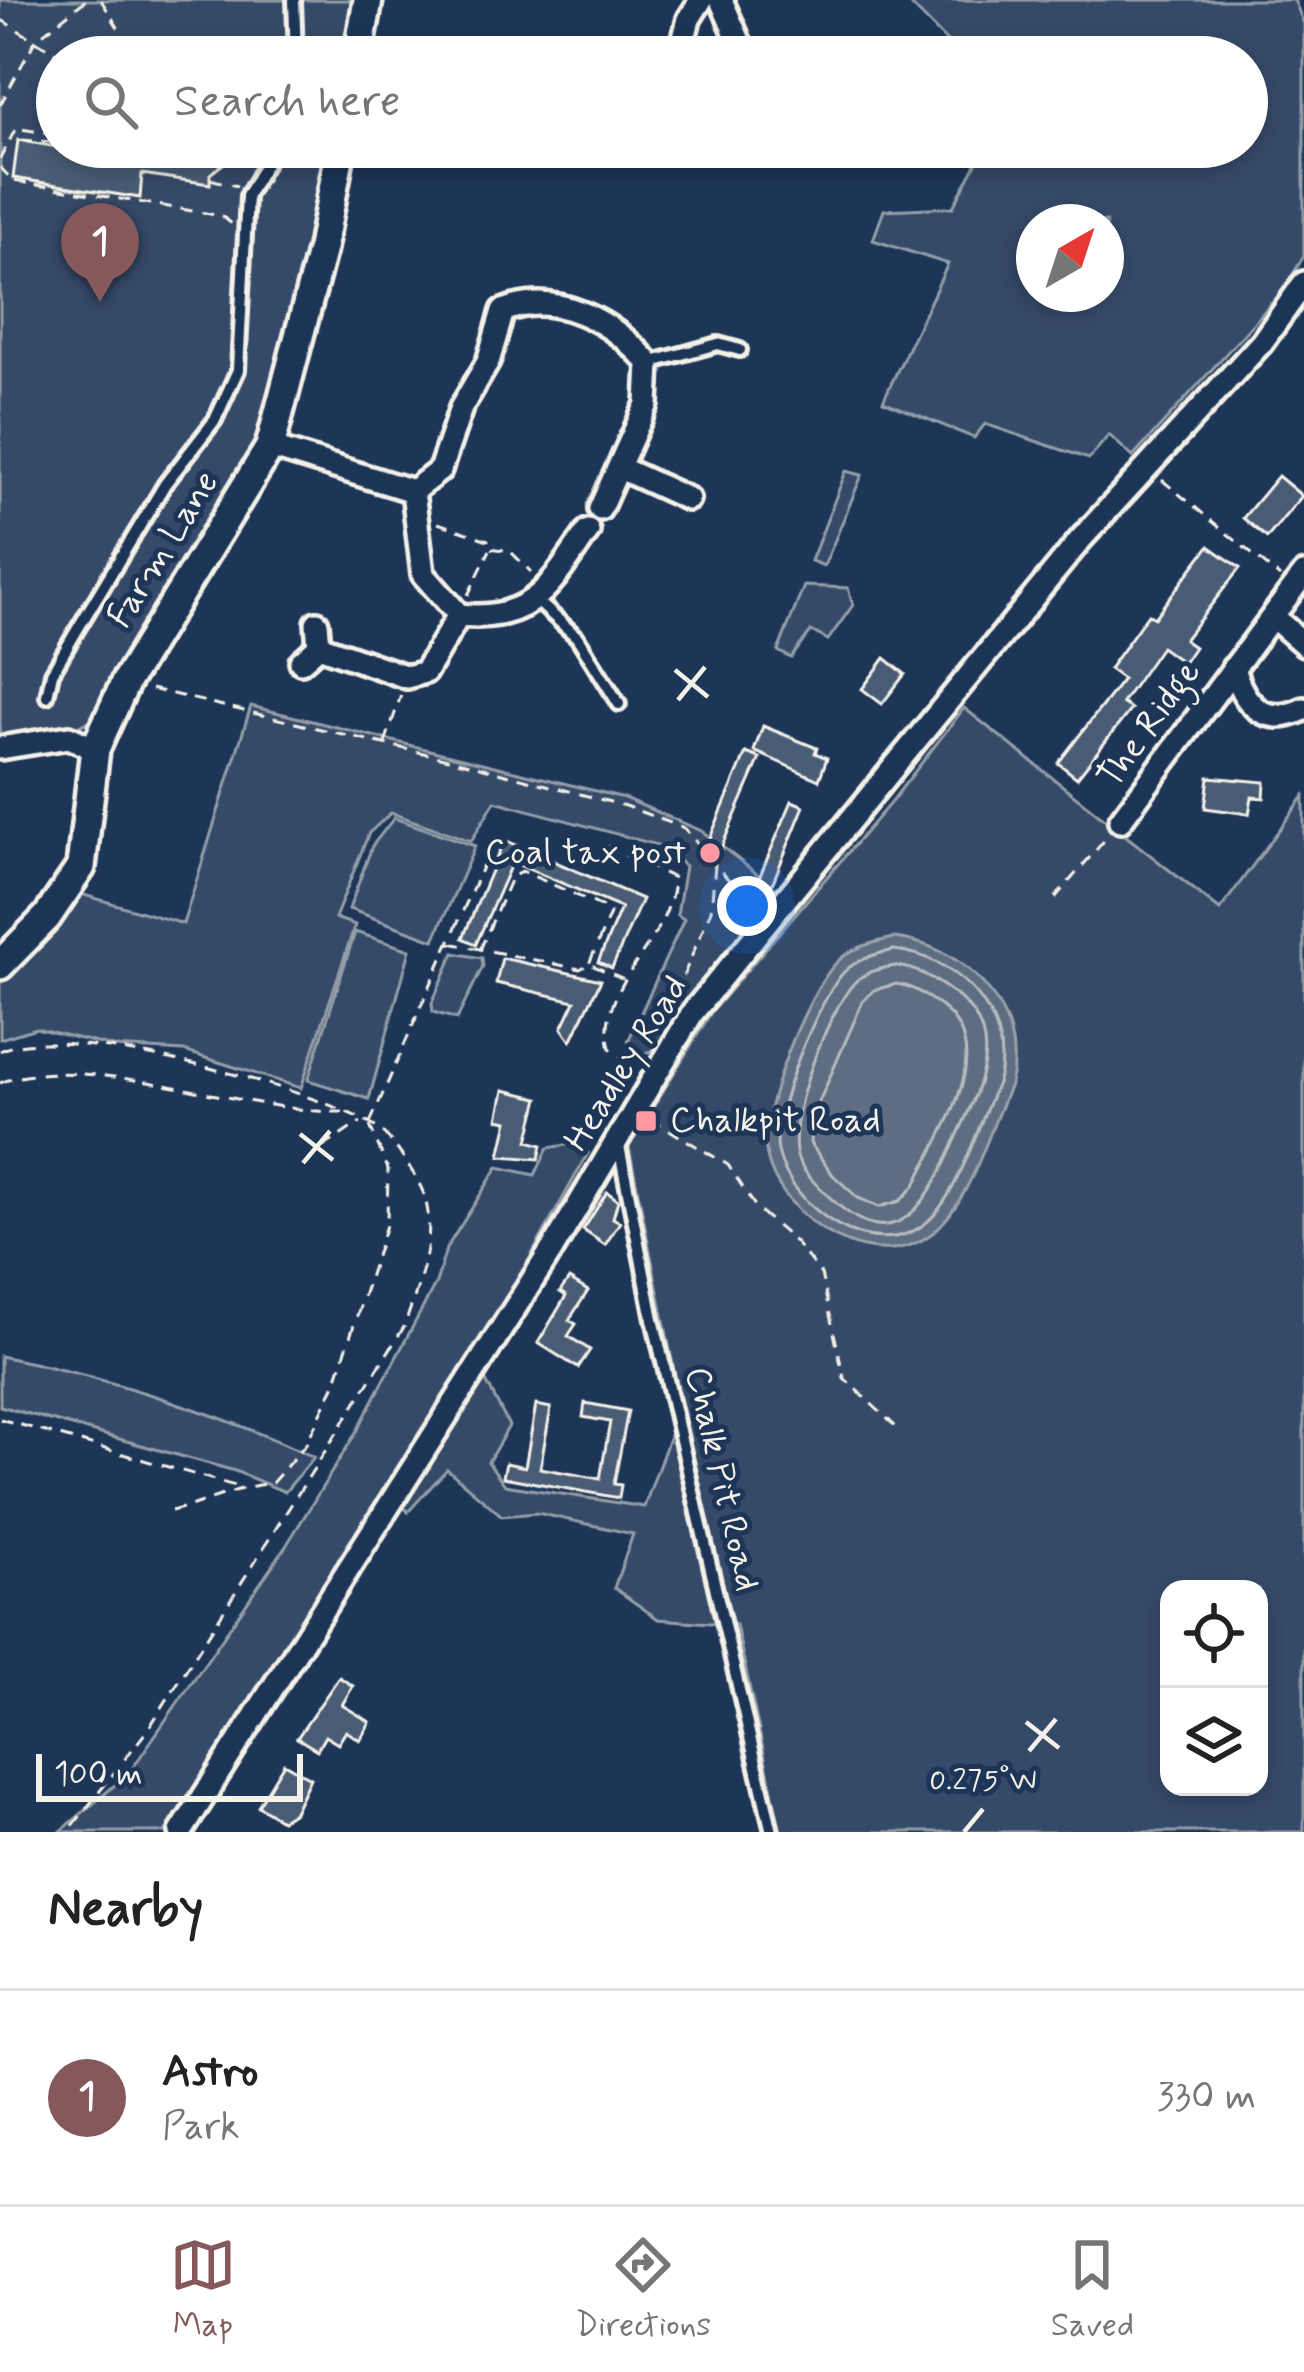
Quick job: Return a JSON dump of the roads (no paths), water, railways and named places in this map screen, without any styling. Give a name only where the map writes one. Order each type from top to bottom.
[{"type":"street","points":[[362,36],[368,0]]},
{"type":"street","points":[[685,36],[701,0]]},
{"type":"street","points":[[722,0],[737,36]]},
{"type":"street","name":"Farm Lane","points":[[0,965],[47,917],[81,867],[95,748],[126,681],[270,447],[322,248],[337,168]]},
{"type":"street","name":"Headley Road","points":[[181,1832],[553,1248],[693,1012],[1082,539],[1262,341],[1304,283]]},
{"type":"street","points":[[412,491],[440,470],[461,408],[488,362],[503,311],[519,304],[591,316],[620,329],[649,363],[647,404],[600,509]]},
{"type":"street","points":[[270,447],[412,491]]},
{"type":"street","points":[[620,468],[688,499]]},
{"type":"street","points":[[412,491],[423,574],[459,615],[485,618],[519,611],[540,595],[588,531]]},
{"type":"street","name":"The Ridge","points":[[1120,821],[1299,581]]},
{"type":"street","points":[[301,662],[318,634],[406,677],[425,672],[459,615]]},
{"type":"street","points":[[1273,617],[1304,644]]},
{"type":"street","name":"The Ridge","points":[[1233,668],[1250,706],[1265,716],[1283,718],[1304,709]]},
{"type":"street","points":[[0,748],[69,736],[95,748]]},
{"type":"lane","points":[[294,0],[295,36]]},
{"type":"lane","points":[[47,696],[60,659],[165,484],[215,420],[238,370],[243,237],[251,189],[263,168]]},
{"type":"lane","points":[[649,363],[718,344],[740,350]]},
{"type":"lane","points":[[540,595],[577,638],[619,704]]},
{"type":"lane","name":"Chalk Pit Road","points":[[618,1137],[653,1319],[772,1832]]},
{"type":"water","points":[[894,938],[945,954],[986,986],[1010,1032],[1013,1058],[1010,1085],[953,1211],[917,1242],[890,1249],[863,1247],[835,1237],[810,1220],[774,1176],[766,1132],[788,1053],[824,978],[848,953]]},
{"type":"place","name":"Astro","points":[[100,302]]},
{"type":"place","name":"Coal tax post","points":[[710,853]]},
{"type":"place","name":"Chalkpit Road","points":[[646,1121]]}]
